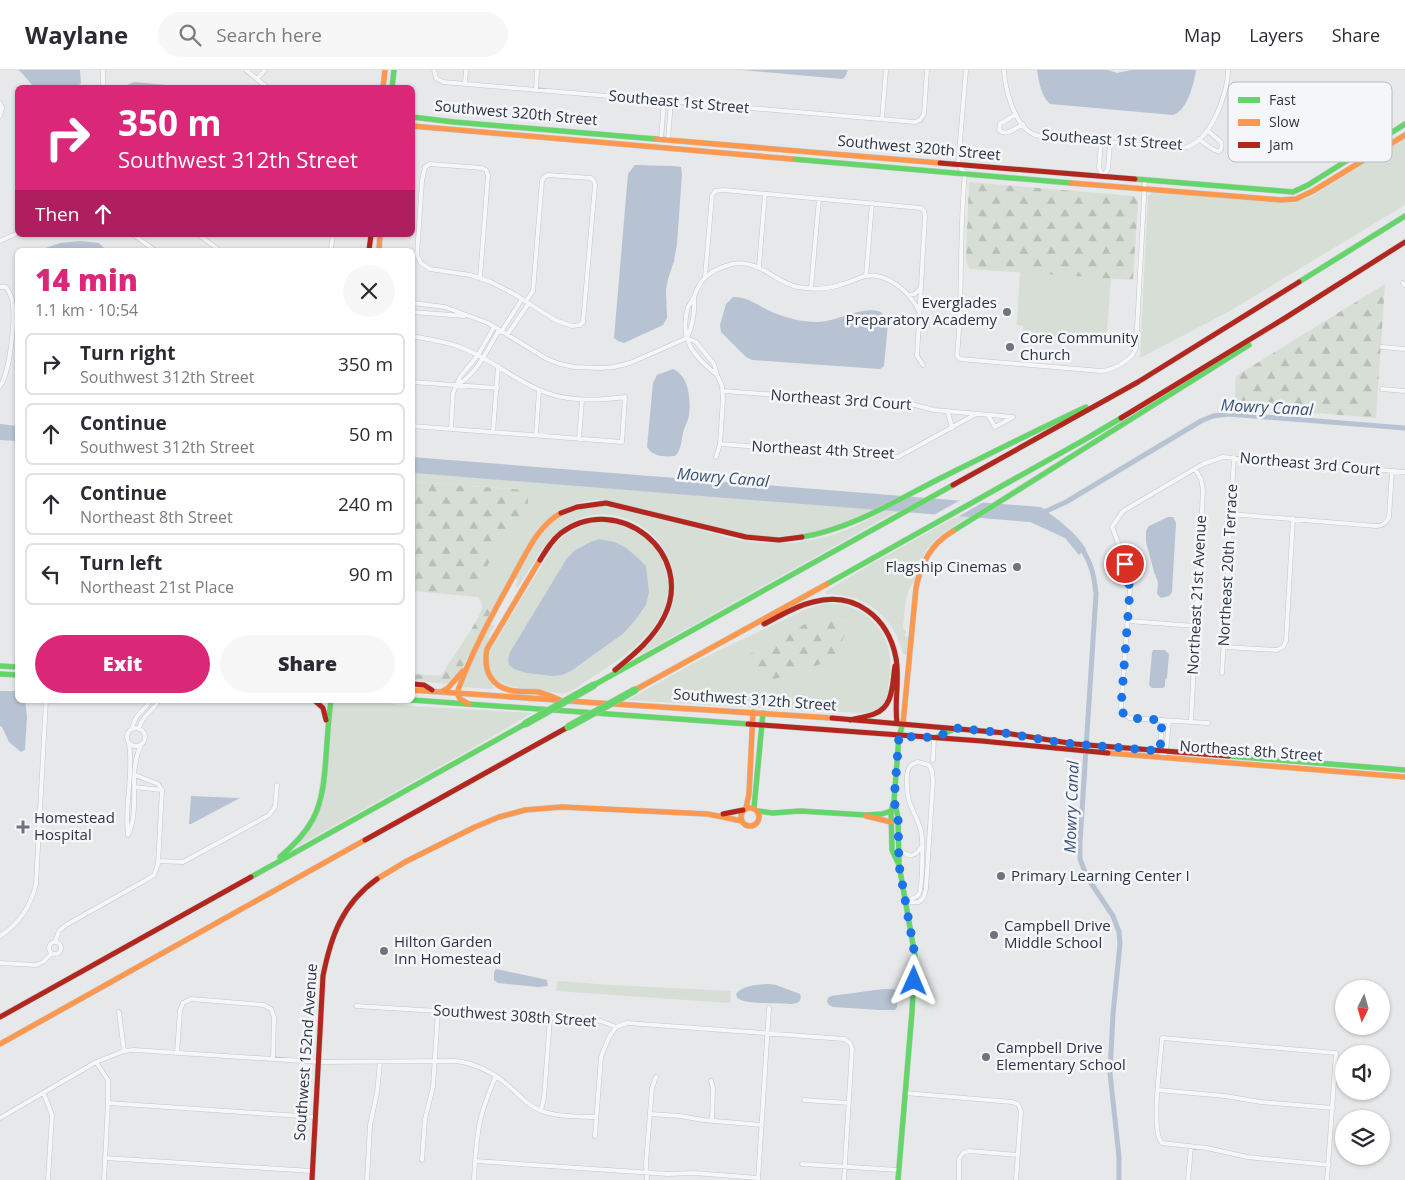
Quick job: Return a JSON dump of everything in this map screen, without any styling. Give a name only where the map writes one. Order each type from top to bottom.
[{"type":"main road","points":[[384,85],[385,70]]},
{"type":"main road","points":[[392,85],[394,70]]},
{"type":"main road","name":"Southwest 320th Street","points":[[415,117],[965,174],[1281,200],[1296,199],[1313,191],[1361,162]]},
{"type":"main road","name":"Southwest 320th Street","points":[[1392,132],[1405,124]]},
{"type":"main road","name":"Southwest 320th Street","points":[[415,126],[664,142],[1293,192],[1345,162]]},
{"type":"main road","name":"Southwest 320th Street","points":[[1392,143],[1405,135]]},
{"type":"main road","points":[[1102,186],[1103,176]]},
{"type":"main road","points":[[0,1017],[1138,382],[1405,216]]},
{"type":"main road","points":[[0,1044],[1084,440],[1285,318],[1405,242]]},
{"type":"main road","points":[[899,865],[892,850],[891,812],[894,801],[900,723],[913,615],[920,571],[928,554],[938,542],[958,528],[1207,373],[1269,332],[1285,318]]},
{"type":"main road","points":[[469,704],[460,699],[457,693],[466,667],[507,586],[532,542],[541,529],[553,518],[565,511],[584,505],[606,503],[737,536],[771,540],[813,536],[860,520],[1138,382]]},
{"type":"main road","points":[[560,700],[544,693],[514,691],[495,684],[488,674],[486,667],[487,649],[550,544],[576,524],[589,520],[608,518],[634,525],[653,540],[667,562],[670,572],[671,591],[666,612],[656,629],[628,659],[594,685]]},
{"type":"main road","points":[[721,643],[804,605],[821,600],[837,599],[861,606],[880,621],[889,636],[896,658],[898,675],[896,716],[900,723]]},
{"type":"main road","points":[[850,720],[877,713],[885,708],[892,695],[896,658]]},
{"type":"main road","points":[[0,666],[15,667]]},
{"type":"main road","points":[[415,684],[424,685],[438,691],[448,688],[466,667]]},
{"type":"main road","points":[[0,674],[15,675]]},
{"type":"main road","name":"Southwest 312th Street","points":[[415,690],[900,723],[1005,733],[1075,747]]},
{"type":"main road","name":"Southwest 312th Street","points":[[415,700],[1095,749]]},
{"type":"main road","points":[[317,703],[323,708],[326,715],[327,741]]},
{"type":"main road","points":[[273,865],[300,838],[316,812],[322,787],[330,703]]},
{"type":"main road","points":[[750,809],[753,712]]},
{"type":"main road","points":[[750,809],[763,713]]},
{"type":"main road","points":[[934,738],[947,734],[955,728]]},
{"type":"main road","name":"Northeast 8th Street","points":[[1095,749],[1360,770],[1405,777]]},
{"type":"main road","name":"Northeast 8th Street","points":[[1360,770],[1405,770]]},
{"type":"main road","points":[[894,801],[898,817],[899,865],[915,956],[898,1180]]},
{"type":"main road","name":"Southwest 152nd Avenue","points":[[312,1180],[323,976],[328,948],[338,922],[354,899],[374,880],[492,819],[530,809],[563,807],[717,815],[750,809],[773,813],[800,811],[866,815],[891,812]]},
{"type":"main road","points":[[750,809],[760,816],[759,821],[751,826],[746,825],[742,821],[741,814],[750,809]]},
{"type":"main road","name":"Southwest 152nd Avenue","points":[[759,821],[773,813]]},
{"type":"main road","name":"Southwest 152nd Avenue","points":[[717,815],[742,821]]},
{"type":"main road","name":"Southwest 152nd Avenue","points":[[866,815],[891,822]]},
{"type":"street","points":[[103,70],[103,85]]},
{"type":"street","points":[[246,70],[264,85]]},
{"type":"street","points":[[257,79],[265,70]]},
{"type":"street","name":"Southeast 1st Street","points":[[434,70],[436,78],[441,81],[915,122],[924,114],[928,70]]},
{"type":"street","points":[[465,83],[466,70]]},
{"type":"street","points":[[536,90],[537,70]]},
{"type":"street","points":[[882,119],[886,70]]},
{"type":"street","points":[[966,70],[958,165],[965,174],[957,356],[960,358],[1104,371],[1131,357],[1136,350],[1145,180]]},
{"type":"street","points":[[1004,70],[1008,95],[1021,122],[1006,134],[1002,133],[999,127],[1000,124],[1016,114]]},
{"type":"street","name":"Southeast 1st Street","points":[[1021,122],[1031,133],[1040,136],[1183,148],[1190,146],[1206,132],[1218,113],[1224,98],[1228,70]]},
{"type":"street","points":[[664,100],[664,142]]},
{"type":"street","points":[[664,142],[670,119],[671,101]]},
{"type":"street","points":[[0,103],[2,108],[0,116]]},
{"type":"street","points":[[663,118],[670,119]]},
{"type":"street","points":[[1199,139],[1213,151],[1220,150],[1221,142],[1206,132]]},
{"type":"street","points":[[1101,142],[1099,168],[1103,176],[1108,169],[1110,143]]},
{"type":"street","points":[[1100,157],[1109,158]]},
{"type":"street","points":[[457,386],[466,380],[500,331],[525,301],[533,291],[542,181],[544,177],[548,174],[591,178],[594,181],[583,322],[580,325],[572,326],[555,320],[525,301],[491,282],[470,275],[430,269],[421,263],[417,255],[422,181],[425,167],[430,164],[482,168],[488,174],[480,278]]},
{"type":"street","points":[[705,277],[713,194],[715,191],[724,190],[917,206],[922,209],[925,216],[917,356],[923,365]]},
{"type":"street","points":[[759,266],[765,194]]},
{"type":"street","points":[[811,288],[819,198]]},
{"type":"street","points":[[866,276],[872,203]]},
{"type":"street","points":[[0,241],[15,234]]},
{"type":"street","points":[[137,237],[151,248]]},
{"type":"street","points":[[202,237],[216,248]]},
{"type":"street","points":[[415,303],[445,307],[488,323],[547,359],[560,364],[587,368],[614,367],[630,363],[687,338],[692,328],[696,291],[710,273],[732,264],[759,266],[787,283],[798,287],[834,287],[866,276],[888,280],[902,288],[909,295],[920,313]]},
{"type":"street","points":[[909,295],[915,294],[921,285]]},
{"type":"street","points":[[0,287],[6,287],[11,295],[14,315],[13,335],[3,382],[0,386]]},
{"type":"street","points":[[507,335],[525,301]]},
{"type":"street","points":[[415,312],[469,316]]},
{"type":"street","points":[[450,428],[453,394],[460,377],[478,355],[494,327]]},
{"type":"street","points":[[415,337],[457,346],[483,357],[539,390],[553,395],[582,400],[625,397],[622,442],[415,426]]},
{"type":"street","points":[[687,338],[696,342],[714,364],[722,386],[720,444],[716,457]]},
{"type":"street","points":[[687,338],[690,347],[708,369],[717,375]]},
{"type":"street","points":[[1382,347],[1405,349]]},
{"type":"street","points":[[493,432],[498,366]]},
{"type":"street","points":[[415,382],[497,388]]},
{"type":"street","points":[[1382,389],[1405,392]]},
{"type":"street","points":[[536,435],[539,390]]},
{"type":"street","name":"Northeast 3rd Court","points":[[723,391],[915,405],[948,412],[988,415],[1004,417],[1013,417],[994,427],[988,415]]},
{"type":"street","points":[[579,439],[582,400]]},
{"type":"street","points":[[948,412],[952,428]]},
{"type":"street","name":"Northeast 4th Street","points":[[720,444],[898,457],[976,414]]},
{"type":"street","name":"Northeast 3rd Court","points":[[1128,621],[1130,586],[1122,553],[1112,528],[1123,511],[1203,464],[1223,457],[1234,457],[1405,472]]},
{"type":"street","name":"Northeast 20th Terrace","points":[[1222,673],[1234,457]]},
{"type":"street","name":"Northeast 21st Avenue","points":[[1190,722],[1203,490],[1201,479],[1196,469]]},
{"type":"street","points":[[1231,514],[1382,525],[1389,517],[1392,471]]},
{"type":"street","points":[[1224,647],[1277,650],[1283,647],[1286,641],[1293,518]]},
{"type":"street","points":[[1195,626],[1128,621],[1121,707],[1123,713],[1129,718],[1208,723]]},
{"type":"street","points":[[0,936],[21,918],[31,901],[36,884],[46,703]]},
{"type":"street","points":[[132,729],[139,729],[145,736],[136,757],[133,822],[128,836],[127,817],[131,759],[126,736],[132,729],[136,715],[148,703]]},
{"type":"street","points":[[139,729],[144,718],[157,703]]},
{"type":"street","points":[[1162,720],[1163,753]]},
{"type":"street","points":[[1163,753],[1169,721]]},
{"type":"street","points":[[1161,731],[1168,732]]},
{"type":"street","points":[[932,760],[934,738]]},
{"type":"street","points":[[129,744],[134,746],[141,745]]},
{"type":"street","points":[[918,762],[929,765],[933,781],[926,888],[921,901],[914,904],[904,901],[916,897],[920,893],[923,856],[921,828],[910,804],[907,788],[909,768],[918,762]]},
{"type":"street","points":[[51,954],[48,947],[55,942],[59,930],[152,877],[157,870],[162,790],[158,784],[135,775]]},
{"type":"street","points":[[129,779],[135,787],[162,790]]},
{"type":"street","points":[[149,788],[153,786],[152,781]]},
{"type":"street","points":[[158,861],[179,862],[188,859],[268,815],[275,807],[277,785]]},
{"type":"street","points":[[899,849],[905,854],[913,855],[917,854],[922,846]]},
{"type":"street","points":[[0,963],[36,965],[43,962],[51,954],[56,955],[61,951],[60,945],[55,942]]},
{"type":"street","points":[[176,1053],[180,1010],[184,1003],[191,999],[264,1005],[271,1009],[274,1017],[274,1060]]},
{"type":"street","name":"Southwest 308th Street","points":[[356,1006],[601,1021],[616,1027],[627,1024],[844,1039],[850,1043],[852,1049],[848,1102]]},
{"type":"street","points":[[475,1161],[676,1174],[694,1173],[758,1179],[769,1008]]},
{"type":"street","points":[[422,1160],[424,1119],[433,1087],[438,1011]]},
{"type":"street","points":[[119,1012],[124,1051]]},
{"type":"street","points":[[540,1110],[544,1098],[550,1018]]},
{"type":"street","points":[[595,1136],[601,1057],[609,1037],[616,1027]]},
{"type":"street","points":[[1328,1165],[1247,1157],[1218,1150],[1162,1144],[1159,1140],[1156,1121],[1162,1038],[1336,1053],[1328,1180]]},
{"type":"street","points":[[0,1118],[96,1062],[124,1051],[319,1062],[456,1061],[470,1063],[496,1076],[531,1106],[540,1110],[552,1114],[596,1117]]},
{"type":"street","points":[[96,1062],[108,1080],[104,1180]]},
{"type":"street","points":[[367,1180],[370,1125],[377,1094],[380,1062]]},
{"type":"street","points":[[474,1180],[481,1118],[496,1076]]},
{"type":"street","points":[[647,1180],[652,1088],[656,1077]]},
{"type":"street","points":[[711,1081],[713,1088],[712,1121]]},
{"type":"street","points":[[1158,1090],[1333,1108]]},
{"type":"street","points":[[905,1093],[1012,1102],[1019,1106],[1021,1111],[1016,1180]]},
{"type":"street","points":[[44,1094],[52,1115],[48,1180]]},
{"type":"street","points":[[804,1100],[848,1102],[844,1180]]},
{"type":"street","points":[[108,1103],[315,1117]]},
{"type":"street","points":[[650,1114],[762,1125]]},
{"type":"street","points":[[1188,1180],[1191,1147]]},
{"type":"street","points":[[958,1180],[960,1156],[966,1152],[1018,1155]]},
{"type":"street","points":[[105,1158],[312,1171]]},
{"type":"street","points":[[802,1164],[899,1170]]},
{"type":"green space","points":[[1405,138],[1405,205],[1228,312],[1140,358],[1148,196],[1153,192],[1293,203],[1310,197],[1366,162],[1392,162],[1392,146]]},
{"type":"green space","points":[[969,182],[1134,196],[1138,202],[1133,280],[970,269],[966,257]]},
{"type":"green space","points":[[1020,272],[1111,278],[1106,343],[1030,338],[1023,331],[1023,326],[1017,325]]},
{"type":"green space","points":[[1385,284],[1376,418],[1234,406],[1236,376]]},
{"type":"green space","points":[[415,473],[875,509],[846,522],[817,531],[771,537],[737,533],[602,500],[575,504],[551,517],[538,528],[494,605],[474,590],[494,553],[517,525],[526,490],[415,482]]},
{"type":"green space","points":[[415,482],[526,490],[528,507],[523,518],[500,546],[474,590],[488,597],[494,605],[462,669],[446,684],[415,680],[415,674],[441,676],[481,612],[482,604],[478,597],[415,591]]},
{"type":"green space","points":[[606,506],[737,540],[763,543],[795,543],[833,535],[856,526],[886,510],[897,511],[640,655],[653,640],[668,617],[671,611],[675,587],[671,564],[661,545],[646,529],[627,519],[605,514],[583,517],[554,535],[542,549],[518,587],[515,586],[518,580],[515,578],[528,555],[542,534],[551,525],[572,511],[586,507]]},
{"type":"green space","points":[[959,515],[970,516],[947,530],[932,543],[923,555],[915,581],[908,591],[903,629],[906,630],[905,636],[909,637],[907,655],[903,654],[893,629],[876,610],[854,598],[827,594],[825,592],[875,562]]},
{"type":"green space","points":[[606,522],[617,524],[643,536],[656,549],[665,568],[668,586],[666,604],[659,619],[635,647],[620,659],[570,691],[559,693],[521,688],[503,683],[491,671],[489,662],[491,649],[553,547],[561,538],[587,524]],"holes":[[[599,539],[646,605],[624,633],[510,652],[570,554],[586,544]]]},
{"type":"green space","points":[[824,604],[844,605],[863,613],[882,632],[886,640],[890,657],[888,689],[890,690],[885,702],[877,710],[859,713],[823,712],[628,700],[703,658],[809,608]]},
{"type":"green space","points":[[834,615],[846,617],[849,624],[835,655],[826,662],[774,679],[762,677],[749,662],[750,654],[816,618]]},
{"type":"green space","points":[[489,625],[495,625],[488,636],[490,639],[488,679],[494,688],[462,687],[465,678]]},
{"type":"green space","points":[[332,703],[385,703],[532,713],[296,847],[314,821]]},
{"type":"green space","points":[[557,981],[731,991],[730,1003],[556,991]]},
{"type":"water","points":[[17,70],[80,70],[81,83],[79,85],[32,85]]},
{"type":"water","points":[[742,70],[848,70],[842,79]]},
{"type":"water","points":[[1037,70],[1108,70],[1117,73],[1131,70],[1196,70],[1192,89],[1186,103],[1173,115],[1050,104],[1042,93]]},
{"type":"water","points":[[134,82],[166,85],[127,85]]},
{"type":"water","points":[[635,165],[681,167],[682,174],[677,244],[666,290],[667,318],[663,325],[624,343],[614,338],[628,174]]},
{"type":"water","points":[[80,241],[99,243],[104,248],[46,248],[60,243]]},
{"type":"water","points":[[733,297],[749,300],[783,316],[806,321],[825,321],[873,310],[881,312],[888,323],[884,366],[880,369],[752,360],[746,357],[721,332],[720,325],[726,304]]},
{"type":"water","points":[[673,369],[686,382],[690,402],[689,415],[677,454],[675,456],[656,455],[647,447],[653,383],[657,375]]},
{"type":"water","points":[[0,424],[15,426],[15,441],[0,440]]},
{"type":"water","name":"Mowry Canal","points":[[415,457],[1041,507],[1071,531],[1086,549],[1079,555],[1065,538],[1030,522],[415,473]]},
{"type":"water","points":[[1168,517],[1173,517],[1176,523],[1172,592],[1169,596],[1161,598],[1157,594],[1158,582],[1146,542],[1146,531],[1149,526]]},
{"type":"water","points":[[599,539],[614,542],[625,547],[646,566],[649,592],[646,605],[624,633],[571,671],[553,676],[526,673],[514,669],[509,665],[510,652],[567,558],[574,551]]},
{"type":"water","points":[[1153,650],[1165,650],[1169,654],[1167,678],[1163,688],[1152,688],[1149,685]]},
{"type":"water","points":[[0,691],[15,691],[15,703],[25,703],[27,717],[25,750],[21,752],[9,742],[0,726]]},
{"type":"water","points":[[191,796],[240,798],[189,824]]},
{"type":"water","points":[[496,969],[547,980],[548,986],[538,987],[498,983],[494,980]]},
{"type":"water","points":[[768,984],[800,994],[801,999],[797,1003],[792,1004],[758,1003],[741,1000],[736,994],[747,987]]},
{"type":"water","points":[[883,989],[897,991],[897,1007],[895,1010],[833,1007],[827,1002],[831,996]]},
{"type":"pier","points":[[964,498],[987,500],[956,518],[932,516]]},
{"type":"waterway","name":"Mowry Canal","points":[[1042,513],[1066,502],[1201,421],[1213,416],[1228,414],[1405,428]]},
{"type":"waterway","name":"Mowry Canal","points":[[1080,546],[1091,568],[1096,594],[1080,859],[1087,877],[1113,916],[1119,932],[1120,944],[1113,1014],[1110,1073],[1119,1157],[1119,1180]]},
{"type":"traffic: fast","points":[[392,85],[394,70]]},
{"type":"traffic: fast","points":[[415,117],[656,139]]},
{"type":"traffic: fast","points":[[1392,132],[1405,124]]},
{"type":"traffic: fast","points":[[792,159],[1071,183]]},
{"type":"traffic: fast","points":[[1135,179],[1293,192],[1345,162]]},
{"type":"traffic: fast","points":[[1299,282],[1405,216]]},
{"type":"traffic: fast","points":[[953,531],[1249,345]]},
{"type":"traffic: fast","points":[[802,537],[854,522],[1086,407]]},
{"type":"traffic: fast","points":[[827,584],[1121,418]]},
{"type":"traffic: fast","points":[[594,685],[953,485]]},
{"type":"traffic: fast","points":[[0,666],[15,667]]},
{"type":"traffic: fast","points":[[0,674],[15,675]]},
{"type":"traffic: fast","points":[[525,724],[594,685]]},
{"type":"traffic: fast","points":[[568,727],[635,690]]},
{"type":"traffic: fast","points":[[415,700],[748,724]]},
{"type":"traffic: fast","points":[[280,857],[306,830],[313,819],[320,801],[325,772],[331,703]]},
{"type":"traffic: fast","points":[[754,808],[763,713]]},
{"type":"traffic: fast","points":[[251,877],[525,724]]},
{"type":"traffic: fast","points":[[898,863],[892,850],[891,811],[894,801],[899,736],[903,724]]},
{"type":"traffic: fast","points":[[935,738],[954,729]]},
{"type":"traffic: fast","points":[[1229,756],[1405,770]]},
{"type":"traffic: fast","points":[[894,801],[898,817],[899,865],[915,956],[898,1180]]},
{"type":"traffic: fast","points":[[758,811],[773,813],[800,811],[866,815],[882,814],[891,811]]},
{"type":"traffic: slow","points":[[383,85],[385,70]]},
{"type":"traffic: slow","points":[[415,126],[792,159]]},
{"type":"traffic: slow","points":[[1392,143],[1405,135]]},
{"type":"traffic: slow","points":[[656,139],[940,163]]},
{"type":"traffic: slow","points":[[1071,183],[1281,200],[1296,199],[1313,191],[1361,162]]},
{"type":"traffic: slow","points":[[379,248],[380,237]]},
{"type":"traffic: slow","points":[[469,704],[460,699],[457,693],[478,644],[493,613],[532,544],[541,530],[561,513]]},
{"type":"traffic: slow","points":[[903,724],[918,579],[924,562],[933,548],[953,531]]},
{"type":"traffic: slow","points":[[540,560],[487,649],[486,664],[490,677],[500,686],[515,691],[538,692],[560,700]]},
{"type":"traffic: slow","points":[[635,690],[827,584]]},
{"type":"traffic: slow","points":[[441,692],[448,688],[463,671]]},
{"type":"traffic: slow","points":[[415,690],[557,700]]},
{"type":"traffic: slow","points":[[568,701],[832,718]]},
{"type":"traffic: slow","points":[[746,808],[749,794],[753,712]]},
{"type":"traffic: slow","points":[[1108,753],[1405,777]]},
{"type":"traffic: slow","points":[[377,879],[405,862],[475,827],[499,817],[525,810],[562,807],[708,814],[742,821]]},
{"type":"traffic: slow","points":[[746,808],[754,808],[759,813],[759,817],[757,824],[746,826],[741,821],[741,813],[746,808]]},
{"type":"traffic: slow","points":[[866,816],[891,822]]},
{"type":"traffic: slow","points":[[0,1044],[365,840]]},
{"type":"traffic: jam","points":[[940,163],[1135,179]]},
{"type":"traffic: jam","points":[[369,248],[371,237]]},
{"type":"traffic: jam","points":[[1121,418],[1405,242]]},
{"type":"traffic: jam","points":[[953,485],[1138,382],[1299,282]]},
{"type":"traffic: jam","points":[[561,513],[577,507],[606,503],[746,537],[779,540],[802,537]]},
{"type":"traffic: jam","points":[[540,560],[552,542],[561,533],[583,522],[606,519],[627,524],[646,535],[661,551],[669,571],[671,593],[664,617],[636,652],[615,670]]},
{"type":"traffic: jam","points":[[764,624],[800,606],[813,602],[843,600],[867,610],[886,630],[896,658],[897,723]]},
{"type":"traffic: jam","points":[[850,720],[881,711],[891,694],[895,666]]},
{"type":"traffic: jam","points":[[415,684],[424,685],[432,690]]},
{"type":"traffic: jam","points":[[317,703],[323,708],[326,720]]},
{"type":"traffic: jam","points":[[832,718],[1005,733],[1075,744],[1229,756]]},
{"type":"traffic: jam","points":[[748,724],[982,741],[1108,753]]},
{"type":"traffic: jam","points":[[365,840],[568,727]]},
{"type":"traffic: jam","points":[[723,814],[743,810]]},
{"type":"traffic: jam","points":[[0,1017],[251,877]]},
{"type":"traffic: jam","points":[[312,1180],[323,976],[334,934],[340,922],[355,899],[377,879]]},
{"type":"place","name":"Everglades Preparatory Academy","points":[[1007,312]]},
{"type":"place","name":"Core Community Church","points":[[1010,347]]},
{"type":"place","name":"Flagship Cinemas","points":[[1017,567]]},
{"type":"place","name":"Homestead Hospital","points":[[23,827]]},
{"type":"place","name":"Primary Learning Center I","points":[[1001,876]]},
{"type":"place","name":"Campbell Drive Middle School","points":[[994,935]]},
{"type":"place","name":"Hilton Garden Inn Homestead","points":[[384,951]]},
{"type":"place","name":"Campbell Drive Elementary School","points":[[986,1057]]},
{"type":"route","points":[[914,981],[915,956],[899,865],[898,817],[894,801],[899,736],[934,738],[947,734],[955,728],[1005,733],[1063,743],[1160,751],[1162,720],[1129,718],[1123,713],[1121,707],[1130,589],[1125,564]]}]
